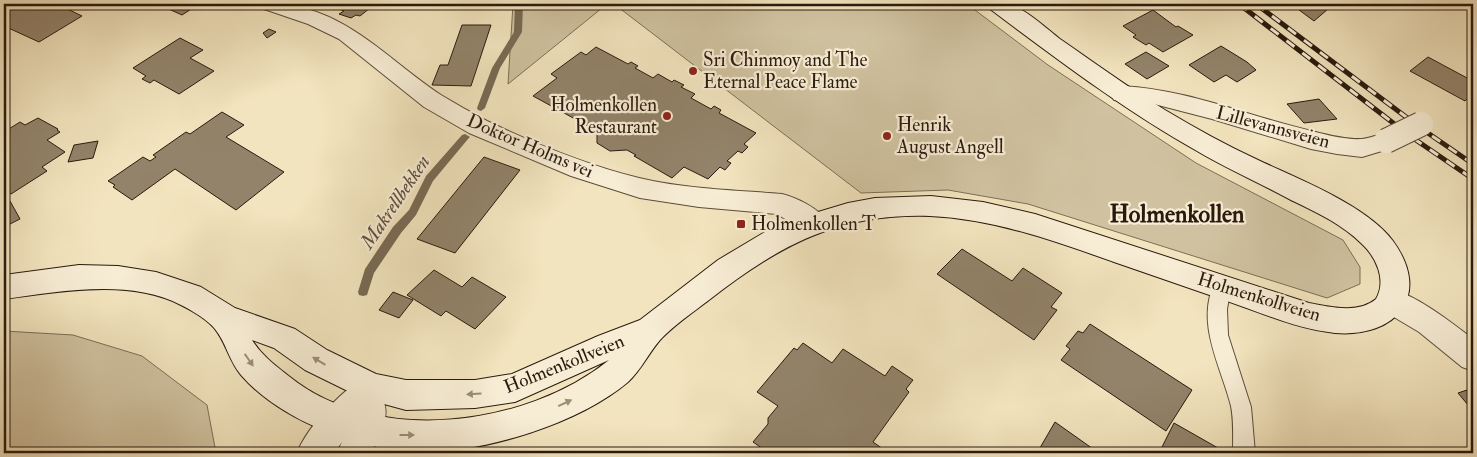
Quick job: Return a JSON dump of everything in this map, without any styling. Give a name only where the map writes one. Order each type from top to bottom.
[{"type":"main road","name":"Doktor Holms vei","points":[[272,4],[316,19],[348,34],[433,101],[516,144],[580,169],[640,188],[699,197],[782,204],[813,222]]},
{"type":"main road","points":[[998,4],[1122,94],[1192,137],[1322,203],[1363,228],[1388,255],[1394,278],[1392,300],[1430,323],[1473,356]]},
{"type":"main road","name":"Lillevannsveien","points":[[1122,94],[1154,96],[1311,140],[1362,148],[1386,141],[1421,124]]},
{"type":"main road","name":"Holmenkollveien","points":[[225,318],[251,364],[296,402],[353,434],[399,436],[453,434],[490,428],[539,414],[586,392],[623,367],[650,330],[719,276],[760,247],[813,222],[850,212],[879,208],[945,207],[983,212],[1063,232],[1318,318],[1356,321],[1380,314],[1388,308],[1392,300]]},
{"type":"main road","name":"Holmenkollveien","points":[[4,287],[79,278],[136,280],[172,288],[191,296],[225,318],[284,338],[323,364],[373,388],[406,396],[475,394],[515,388],[609,345],[650,330]]},
{"type":"main road","points":[[314,453],[353,434],[373,388]]},
{"type":"lane","points":[[1222,287],[1218,309],[1218,335],[1240,402],[1243,421],[1244,453]]},
{"type":"shaded area","points":[[513,4],[607,4],[508,84]]},
{"type":"shaded area","points":[[614,4],[967,4],[1048,65],[1196,163],[1343,240],[1360,267],[1360,284],[1327,298],[1028,204],[948,190],[861,193]]},
{"type":"shaded area","points":[[4,331],[73,335],[142,356],[207,405],[216,453],[4,453]]},
{"type":"building","points":[[4,4],[57,4],[82,16],[39,42],[4,26]]},
{"type":"building","points":[[166,4],[199,4],[182,15],[162,6]]},
{"type":"building","points":[[338,4],[375,4],[360,16],[356,15],[351,18],[339,14],[344,11],[334,7]]},
{"type":"building","points":[[1291,4],[1318,4],[1328,9],[1314,21]]},
{"type":"building","points":[[1153,10],[1176,27],[1178,26],[1193,35],[1163,52],[1149,43],[1146,45],[1133,37],[1136,35],[1123,26]]},
{"type":"building","points":[[462,25],[491,25],[471,86],[432,85],[440,65],[448,65]]},
{"type":"building","points":[[269,29],[276,32],[267,38],[263,33]]},
{"type":"building","points":[[180,38],[203,50],[190,58],[214,71],[179,94],[154,80],[150,83],[142,79],[146,76],[133,68]]},
{"type":"building","points":[[1221,46],[1247,62],[1256,70],[1237,82],[1226,75],[1214,82],[1189,65]]},
{"type":"building","points":[[596,47],[628,64],[631,62],[638,66],[635,68],[653,78],[658,74],[672,82],[674,80],[684,85],[681,87],[695,94],[691,98],[711,109],[714,106],[721,110],[719,113],[756,133],[744,144],[748,147],[742,153],[738,151],[727,161],[731,163],[725,170],[720,167],[708,179],[684,167],[672,178],[627,150],[610,151],[597,143],[597,131],[533,96],[557,78],[551,74],[581,52],[586,55]]},
{"type":"building","points":[[1146,52],[1169,66],[1147,79],[1125,64]]},
{"type":"building","points":[[1428,57],[1469,79],[1471,95],[1465,101],[1410,71]]},
{"type":"building","points":[[1319,99],[1337,119],[1304,123],[1287,104]]},
{"type":"building","points":[[222,112],[244,125],[226,137],[284,172],[236,210],[175,169],[132,200],[113,187],[115,185],[108,181],[143,157],[150,161],[156,157],[153,155],[186,132],[190,134]]},
{"type":"building","points":[[38,118],[58,129],[60,132],[47,140],[65,152],[42,167],[47,171],[11,194],[4,189],[4,132],[20,122],[25,125]]},
{"type":"building","points":[[98,141],[93,158],[68,162],[74,145]]},
{"type":"building","points":[[484,157],[520,170],[455,253],[417,239]]},
{"type":"building","points":[[4,195],[8,202],[10,201],[20,219],[4,227]]},
{"type":"building","points":[[962,249],[1012,281],[1023,268],[1062,293],[1051,307],[1057,310],[1034,340],[937,274]]},
{"type":"building","points":[[434,270],[462,287],[472,277],[506,297],[475,329],[446,311],[441,316],[407,295]]},
{"type":"building","points":[[393,292],[413,300],[399,318],[379,310]]},
{"type":"building","points":[[1090,324],[1192,390],[1166,431],[1061,360],[1070,349],[1066,346],[1078,331],[1083,333]]},
{"type":"building","points":[[803,343],[832,363],[843,349],[885,376],[892,366],[913,380],[906,389],[909,392],[873,442],[886,451],[885,453],[769,453],[753,442],[768,424],[768,418],[778,406],[757,392],[794,348],[797,350]]},
{"type":"building","points":[[1473,388],[1473,411],[1458,393]]},
{"type":"building","points":[[1055,422],[1096,451],[1095,453],[1037,453]]},
{"type":"building","points":[[1174,423],[1218,448],[1215,453],[1159,453]]},
{"type":"waterway","name":"Makrellbekken","points":[[481,108],[496,68],[518,32],[519,4]]},
{"type":"waterway","name":"Makrellbekken","points":[[363,292],[369,272],[397,230],[413,212],[429,179],[465,137]]},
{"type":"railway","points":[[1239,4],[1410,136],[1473,179]]},
{"type":"railway","points":[[1256,4],[1422,129],[1473,164]]},
{"type":"place","name":"Sri Chinmoy and The Eternal Peace Flame","points":[[693,71]]},
{"type":"place","name":"Holmenkollen Restaurant","points":[[667,116]]},
{"type":"place","name":"Henrik August Angell","points":[[887,136]]},
{"type":"place","name":"Holmenkollen T","points":[[741,224]]},
{"type":"district","name":"Holmenkollen","points":[[1177,214]]}]
